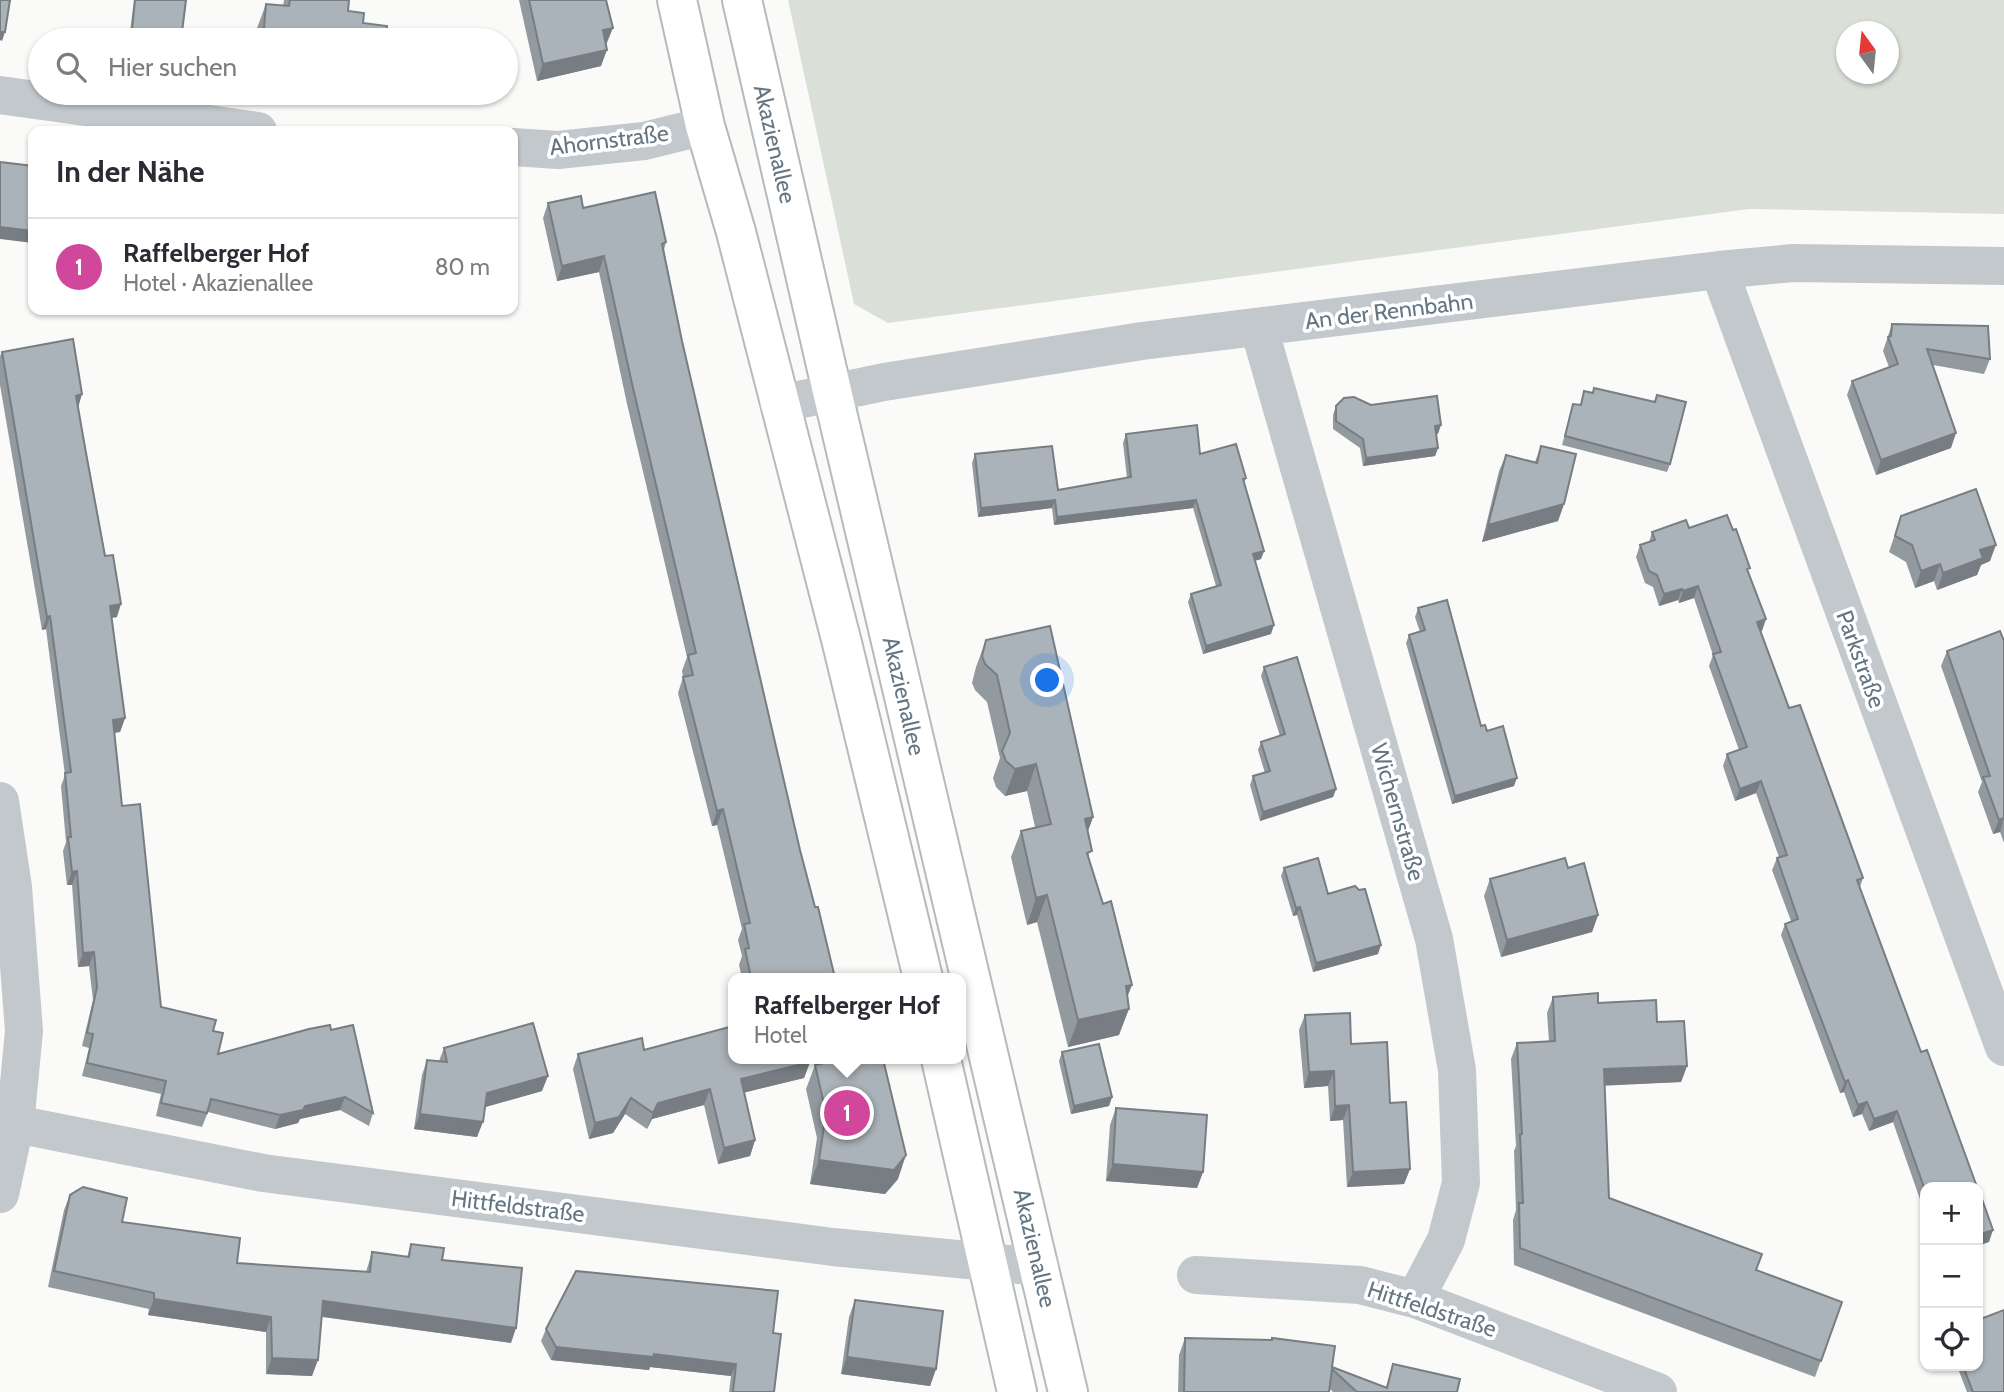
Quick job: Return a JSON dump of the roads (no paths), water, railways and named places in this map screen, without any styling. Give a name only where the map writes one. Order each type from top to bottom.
[{"type":"main road","name":"Akazienallee","points":[[677,0],[705,125],[736,232],[842,643],[922,973]]},
{"type":"main road","name":"Akazienallee","points":[[742,0],[1068,1392]]},
{"type":"main road","points":[[942,1064],[1017,1392]]},
{"type":"street","points":[[0,94],[28,98]]},
{"type":"street","points":[[77,105],[223,126]]},
{"type":"street","name":"Ahornstraße","points":[[518,147],[558,150],[644,141],[705,125]]},
{"type":"street","name":"An der Rennbahn","points":[[779,404],[832,391],[1142,341],[1719,270],[1793,264],[2004,266]]},
{"type":"street","name":"Parkstraße","points":[[1719,270],[2004,1047]]},
{"type":"street","name":"Wichernstraße","points":[[1259,328],[1434,939],[1457,1070],[1461,1184],[1447,1240],[1415,1299]]},
{"type":"street","points":[[0,801],[13,887],[24,1031],[7,1123],[0,1194]]},
{"type":"street","name":"Hittfeldstraße","points":[[7,1123],[263,1173],[833,1247],[1040,1267]]},
{"type":"street","name":"Hittfeldstraße","points":[[1196,1275],[1360,1285],[1415,1299],[1658,1392]]},
{"type":"place","name":"Raffelberger Hof","points":[[847,1113]]}]
